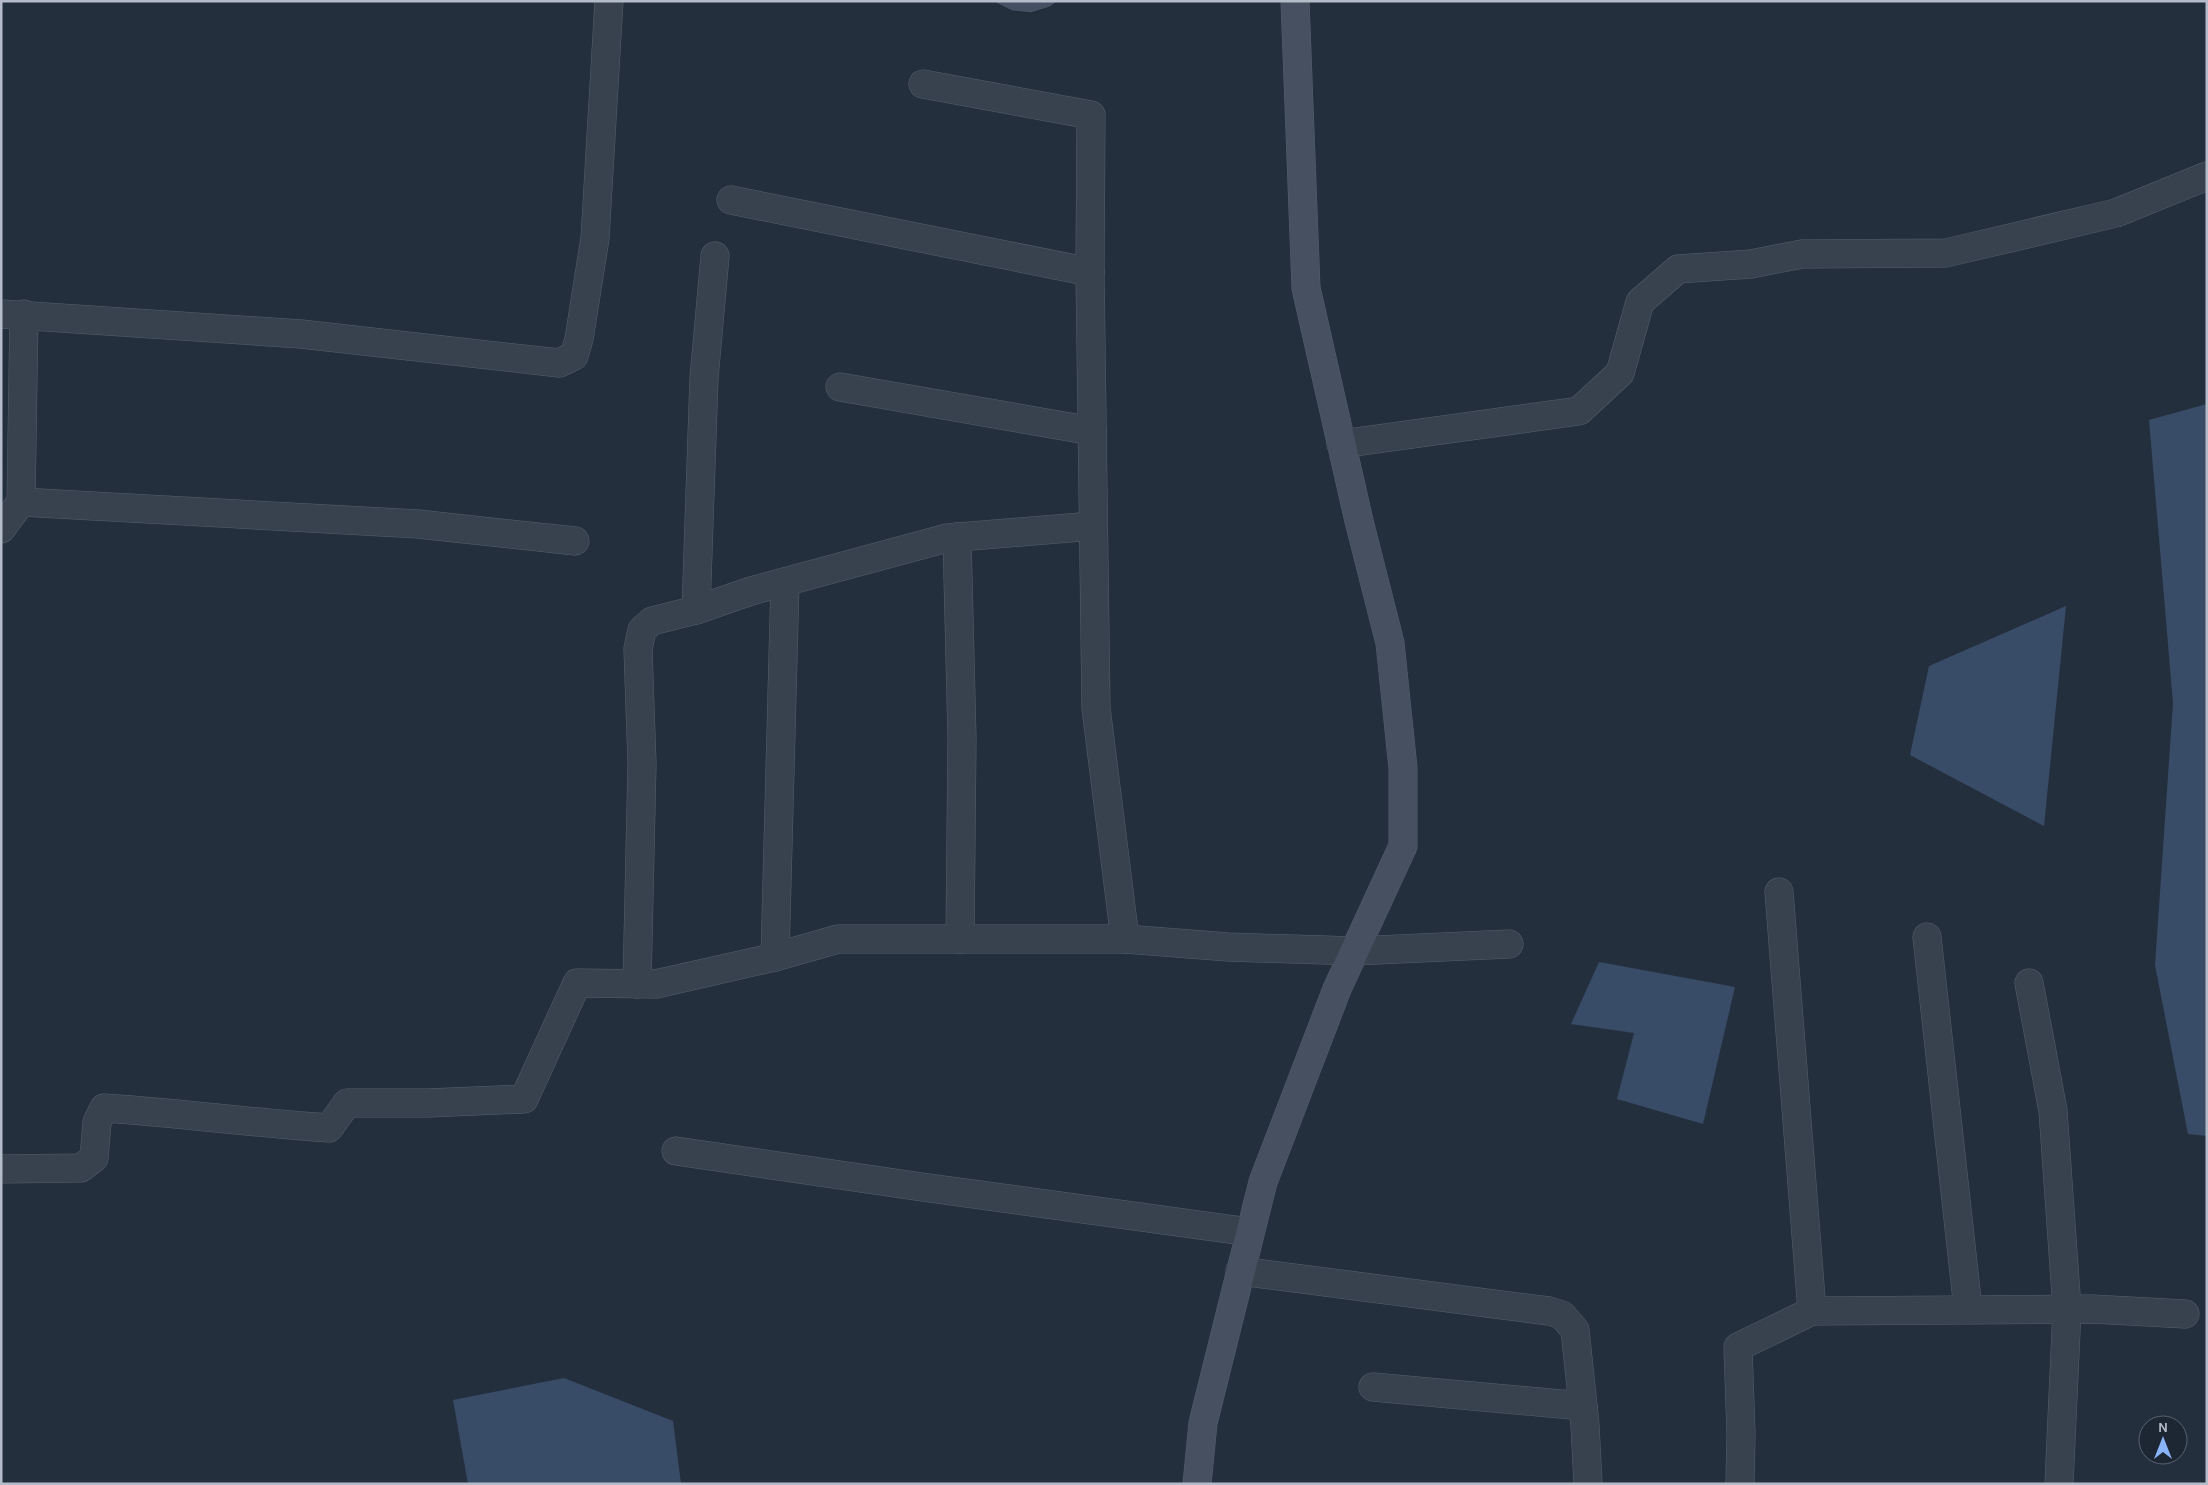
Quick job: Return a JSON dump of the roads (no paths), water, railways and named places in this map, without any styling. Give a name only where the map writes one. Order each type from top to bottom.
[{"type":"street","points":[[575,541],[418,524],[10,512],[13,314],[301,334],[558,363],[574,356],[579,338],[595,238],[609,1]]},
{"type":"street","points":[[1197,1484],[1203,1423],[1263,1182],[1337,989],[1404,846],[1404,768],[1390,643],[1306,288],[1295,1]]},
{"type":"street","points":[[924,84],[1091,115],[1090,272],[1096,708],[1125,939]]},
{"type":"street","points":[[1342,444],[1579,411],[1620,373],[1640,302],[1678,269],[1751,264],[1802,254],[1946,252],[2116,213],[2207,176]]},
{"type":"street","points":[[731,200],[1090,272]]},
{"type":"street","points":[[696,610],[704,378],[715,256]]},
{"type":"street","points":[[840,387],[1092,431]]},
{"type":"street","points":[[637,984],[642,764],[638,650],[642,630],[652,621],[696,610],[751,590],[947,538],[1093,526]]},
{"type":"street","points":[[957,537],[962,739],[960,939]]},
{"type":"street","points":[[775,957],[784,582]]},
{"type":"street","points":[[1779,892],[1812,1311]]},
{"type":"street","points":[[1928,937],[1968,1308]]},
{"type":"street","points":[[1,1169],[81,1168],[94,1158],[97,1122],[104,1108],[167,1112],[270,1124],[329,1128],[347,1103],[428,1103],[524,1099],[578,983],[656,984],[775,957],[838,939],[1125,939],[1228,947],[1355,951],[1510,944]]},
{"type":"street","points":[[2029,983],[2053,1111],[2067,1309],[2059,1484]]},
{"type":"street","points":[[676,1151],[1250,1232]]},
{"type":"street","points":[[1240,1271],[1549,1311],[1562,1315],[1575,1330],[1583,1406],[1588,1484]]},
{"type":"street","points":[[1740,1484],[1741,1434],[1738,1347],[1812,1311],[1968,1308],[2067,1309],[2185,1314]]},
{"type":"street","points":[[1373,1387],[1583,1406]]},
{"type":"water","points":[[2207,404],[2207,1136],[2188,1134],[2155,965],[2173,703],[2149,420]]},
{"type":"water","points":[[2066,606],[2044,826],[1910,755],[1929,666]]},
{"type":"water","points":[[1599,962],[1735,987],[1703,1124],[1617,1099],[1634,1033],[1571,1024]]},
{"type":"water","points":[[564,1378],[673,1421],[681,1484],[468,1484],[453,1400]]}]
